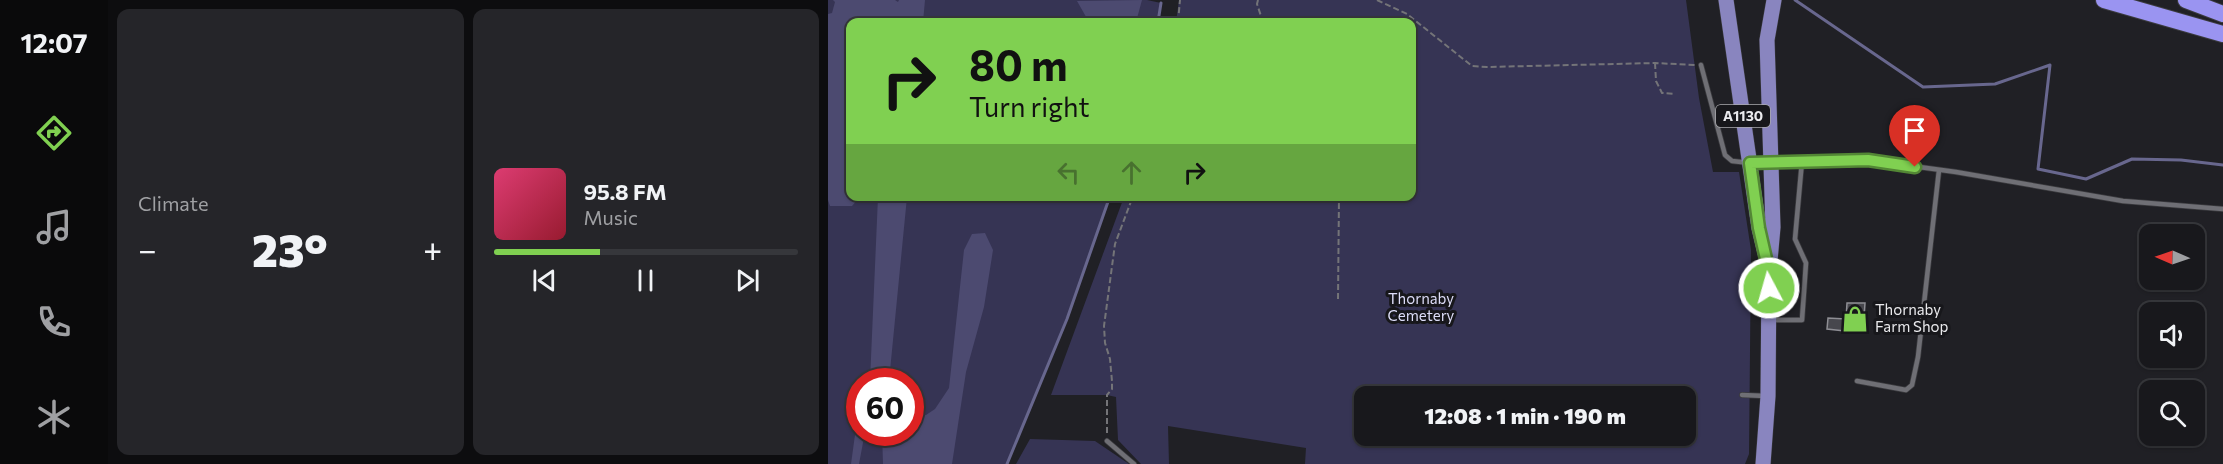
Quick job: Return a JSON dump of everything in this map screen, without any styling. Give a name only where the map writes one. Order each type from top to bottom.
[{"type":"highway","points":[[2104,0],[2223,34]]},
{"type":"highway","points":[[2186,0],[2223,14]]},
{"type":"main road","name":"A1130","points":[[1726,2],[1759,228],[1769,272]]},
{"type":"main road","name":"A1130","points":[[1763,464],[1768,396],[1769,272],[1773,227],[1767,40],[1773,2]]},
{"type":"lane","points":[[1701,65],[1725,155],[1732,161],[1771,163],[1868,160],[1956,172],[2123,201],[2223,209]]},
{"type":"lane","points":[[1769,320],[1802,320],[1806,263],[1795,239],[1802,161]]},
{"type":"lane","points":[[1857,381],[1906,390],[1912,385],[1918,357],[1939,170]]},
{"type":"lane","points":[[1742,395],[1768,396]]},
{"type":"lane","points":[[1107,441],[1134,464]]},
{"type":"path","points":[[1178,18],[1180,0]]},
{"type":"path","points":[[1258,0],[1262,18]]},
{"type":"path","points":[[1377,0],[1412,18]]},
{"type":"path","points":[[1416,21],[1472,66],[1655,63],[1701,65]]},
{"type":"path","points":[[1655,63],[1656,81],[1662,93],[1674,94]]},
{"type":"path","points":[[1107,441],[1107,395],[1112,389],[1112,381],[1104,326],[1115,244],[1131,201]]},
{"type":"path","points":[[1338,298],[1339,201]]},
{"type":"green space","points":[[828,0],[1147,0],[1161,3],[1159,18],[846,18],[846,201],[1109,201],[1067,319],[1007,464],[828,464]]},
{"type":"green space","name":"Thornaby Cemetery","points":[[1179,0],[1686,0],[1699,98],[1713,172],[1739,172],[1751,250],[1749,454],[1745,464],[1305,464],[1306,448],[1168,426],[1169,464],[1141,464],[1118,440],[1116,397],[1051,395],[1123,201],[1416,201],[1416,18],[1177,18]]},
{"type":"green space","points":[[1030,439],[1095,441],[1129,464],[1016,464]]},
{"type":"shaded area","points":[[833,0],[895,0],[898,2],[899,0],[925,0],[923,18],[846,18],[846,201],[856,201],[852,206],[830,206],[828,200],[828,14],[832,13],[835,2]]},
{"type":"shaded area","points":[[1142,0],[1137,18],[1087,18],[1077,1]]},
{"type":"shaded area","points":[[878,201],[907,201],[890,368],[871,368]]},
{"type":"shaded area","points":[[985,233],[993,250],[984,307],[966,372],[952,464],[883,464],[882,446],[924,446],[924,414],[935,409],[949,388],[964,250],[972,234]]},
{"type":"shaded area","points":[[853,446],[862,446],[859,464],[851,464]]},
{"type":"building","name":"Thornaby Farm Shop","points":[[1847,303],[1865,303],[1863,333],[1827,329],[1828,318],[1846,319]]},
{"type":"waterway","points":[[1795,0],[1923,87],[1995,84],[2050,65],[2038,169],[2086,179],[2132,159],[2181,160],[2223,165]]},
{"type":"waterway","points":[[1159,18],[1161,3]]},
{"type":"waterway","points":[[1007,464],[1067,319],[1108,201]]},
{"type":"place","name":"Thornaby Farm Shop","points":[[1855,319]]},
{"type":"route","points":[[1769,288],[1769,272],[1759,228],[1750,163],[1868,160],[1915,167]]}]
